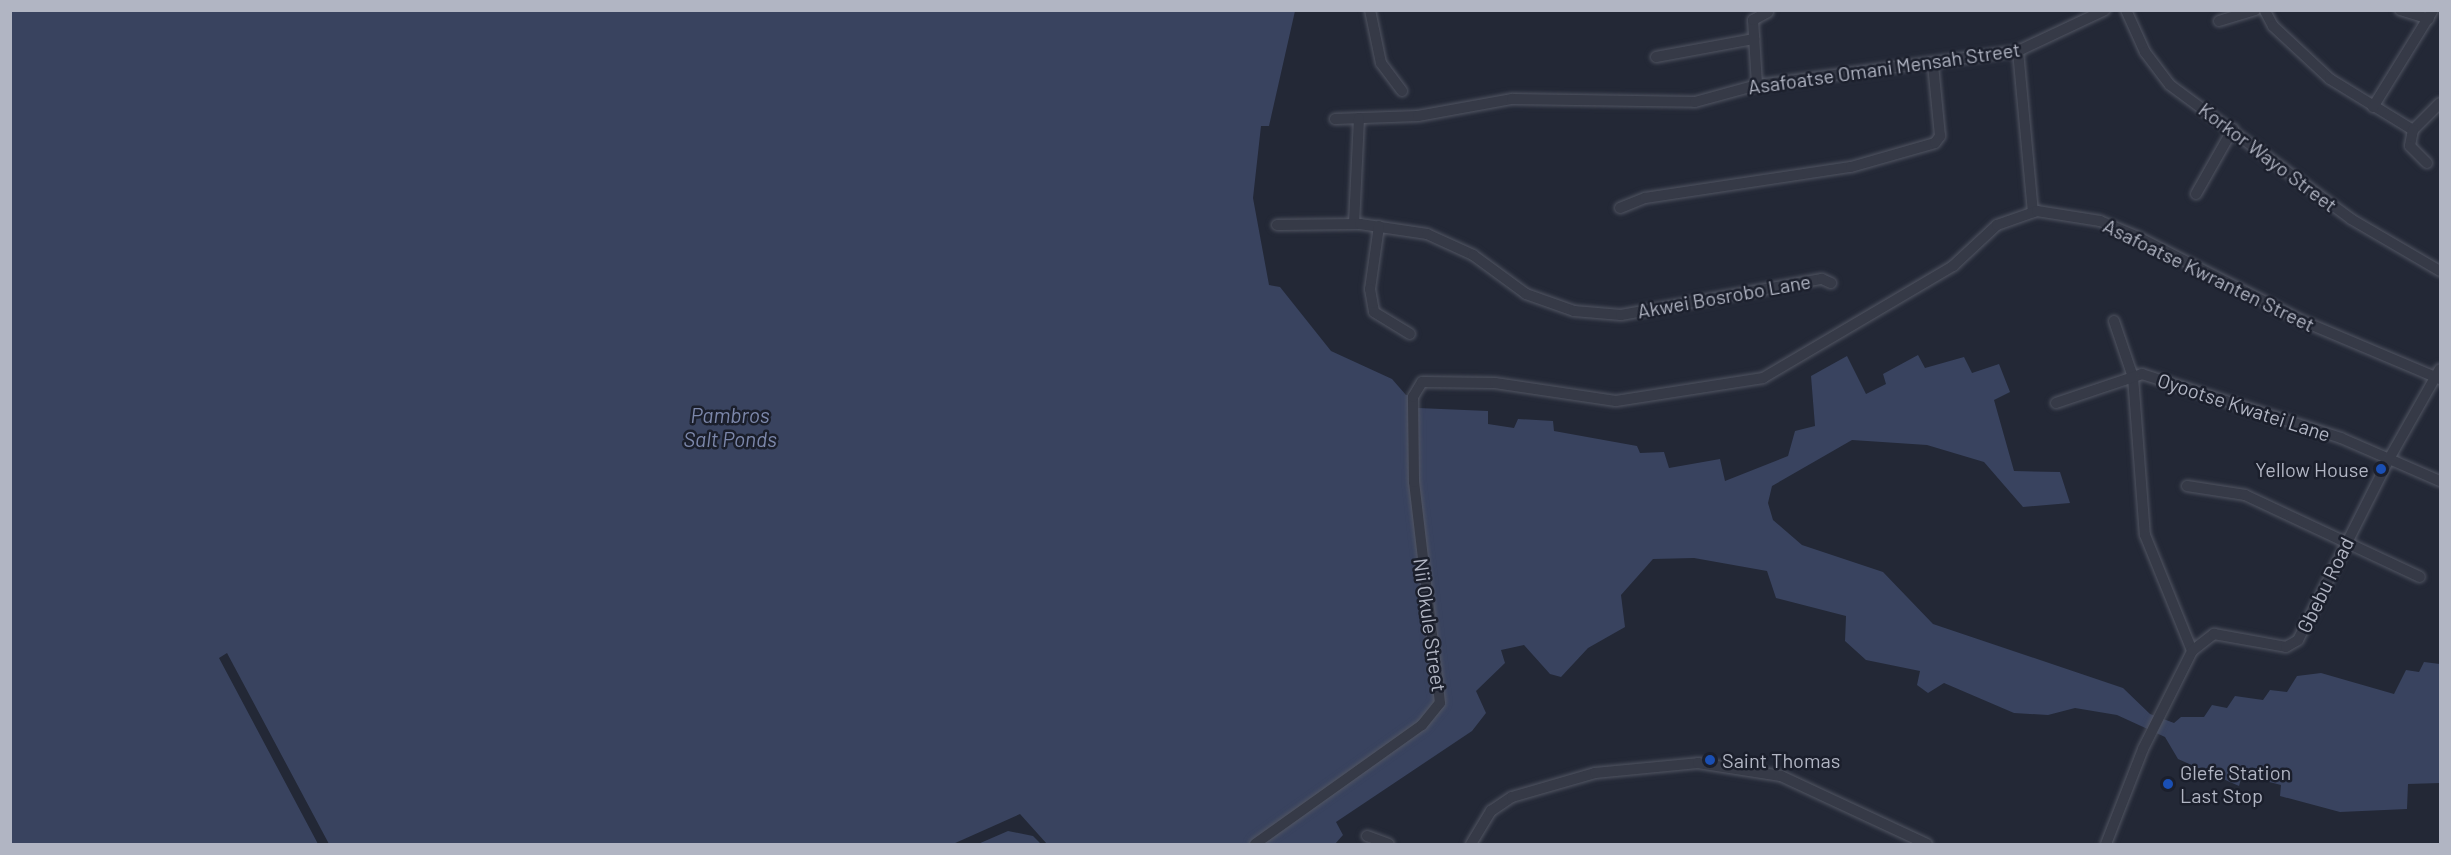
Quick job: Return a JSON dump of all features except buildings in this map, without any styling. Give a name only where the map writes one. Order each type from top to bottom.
[{"type":"street","points":[[1370,10],[1381,63],[1401,91]]},
{"type":"street","name":"Asafoatse Omani Mensah Street","points":[[1335,119],[1459,111],[1512,99],[1673,105],[1757,85],[1933,64],[2018,51],[2105,10]]},
{"type":"street","name":"Korkor Wayo Street","points":[[2126,10],[2164,77],[2351,219],[2440,271]]},
{"type":"street","points":[[2373,107],[2431,15],[2400,10]]},
{"type":"street","points":[[2219,21],[2261,11],[2319,69],[2373,107],[2413,130]]},
{"type":"street","points":[[1757,85],[1753,20],[1768,12]]},
{"type":"street","points":[[1656,57],[1754,39]]},
{"type":"street","points":[[2018,51],[2033,212]]},
{"type":"street","points":[[1620,208],[1645,198],[1851,167],[1935,143],[1940,136],[1933,64]]},
{"type":"street","points":[[2427,162],[2409,142],[2413,130],[2440,102]]},
{"type":"street","points":[[1353,224],[1359,118]]},
{"type":"street","points":[[2196,194],[2233,129]]},
{"type":"street","name":"Asafoatse Kwranten Street","points":[[1416,384],[1495,383],[1616,401],[1762,378],[1953,266],[1997,225],[2033,212],[2100,221],[2305,322],[2439,376]]},
{"type":"street","name":"Akwei Bosrobo Lane","points":[[1277,225],[1353,224],[1427,234],[1473,255],[1526,294],[1574,311],[1621,315],[1822,279],[1832,283]]},
{"type":"street","points":[[1379,226],[1370,289],[1374,312],[1410,334]]},
{"type":"street","points":[[2114,321],[2133,377],[2145,535],[2192,651]]},
{"type":"street","name":"Oyootse Kwatei Lane","points":[[2133,377],[2142,374],[2229,400],[2389,459],[2440,481]]},
{"type":"street","name":"Gbebu Road","points":[[2106,844],[2161,708],[2192,651],[2214,634],[2293,645],[2389,459],[2439,376]]},
{"type":"street","points":[[2056,403],[2133,377]]},
{"type":"street","name":"Nii Okule Street","points":[[1255,844],[1422,725],[1440,703],[1414,482],[1416,384]]},
{"type":"street","points":[[2187,486],[2245,495],[2344,544],[2420,577]]},
{"type":"street","points":[[1471,844],[1491,812],[1512,796],[1595,773],[1698,763],[1781,776],[1927,844]]},
{"type":"street","points":[[1367,836],[1389,844]]},
{"type":"water","name":"Pambros Salt Ponds","points":[[10,11],[1295,11],[1269,126],[1261,126],[1253,198],[1269,285],[1280,287],[1331,351],[1392,379],[1406,395],[1417,394],[1418,408],[1488,411],[1488,424],[1514,428],[1518,419],[1553,421],[1554,431],[1637,446],[1640,453],[1664,452],[1669,468],[1720,459],[1725,481],[1788,456],[1795,431],[1815,426],[1811,376],[1847,356],[1866,394],[1886,384],[1883,374],[1918,355],[1925,368],[1964,357],[1972,373],[1999,364],[2010,392],[1994,400],[2014,471],[2060,472],[2070,503],[2023,507],[1984,462],[1927,445],[1852,440],[1772,486],[1768,503],[1773,520],[1802,545],[1883,572],[1933,624],[2123,688],[2150,714],[2174,723],[2181,717],[2204,717],[2212,705],[2227,708],[2235,696],[2263,700],[2270,690],[2287,692],[2297,676],[2321,673],[2394,694],[2406,670],[2419,672],[2424,662],[2440,664],[2440,783],[2408,784],[2407,809],[2340,812],[2280,796],[2281,785],[2242,775],[2239,786],[2178,759],[2165,737],[2117,715],[2075,708],[2048,715],[2014,713],[1944,683],[1928,693],[1917,685],[1920,671],[1866,660],[1845,641],[1846,616],[1776,598],[1767,571],[1694,558],[1653,559],[1621,595],[1625,627],[1588,648],[1561,677],[1550,674],[1524,645],[1501,650],[1505,663],[1476,691],[1486,713],[1472,731],[1336,822],[1343,835],[1335,844],[1047,844],[1020,814],[953,844],[329,844],[227,653],[219,658],[318,844],[11,844]]},
{"type":"water","points":[[1008,831],[1033,836],[1041,844],[978,844]]},
{"type":"place","name":"Yellow House","points":[[2381,469]]},
{"type":"place","name":"Saint Thomas","points":[[1710,760]]},
{"type":"place","name":"Glefe Station Last Stop","points":[[2168,784]]}]
